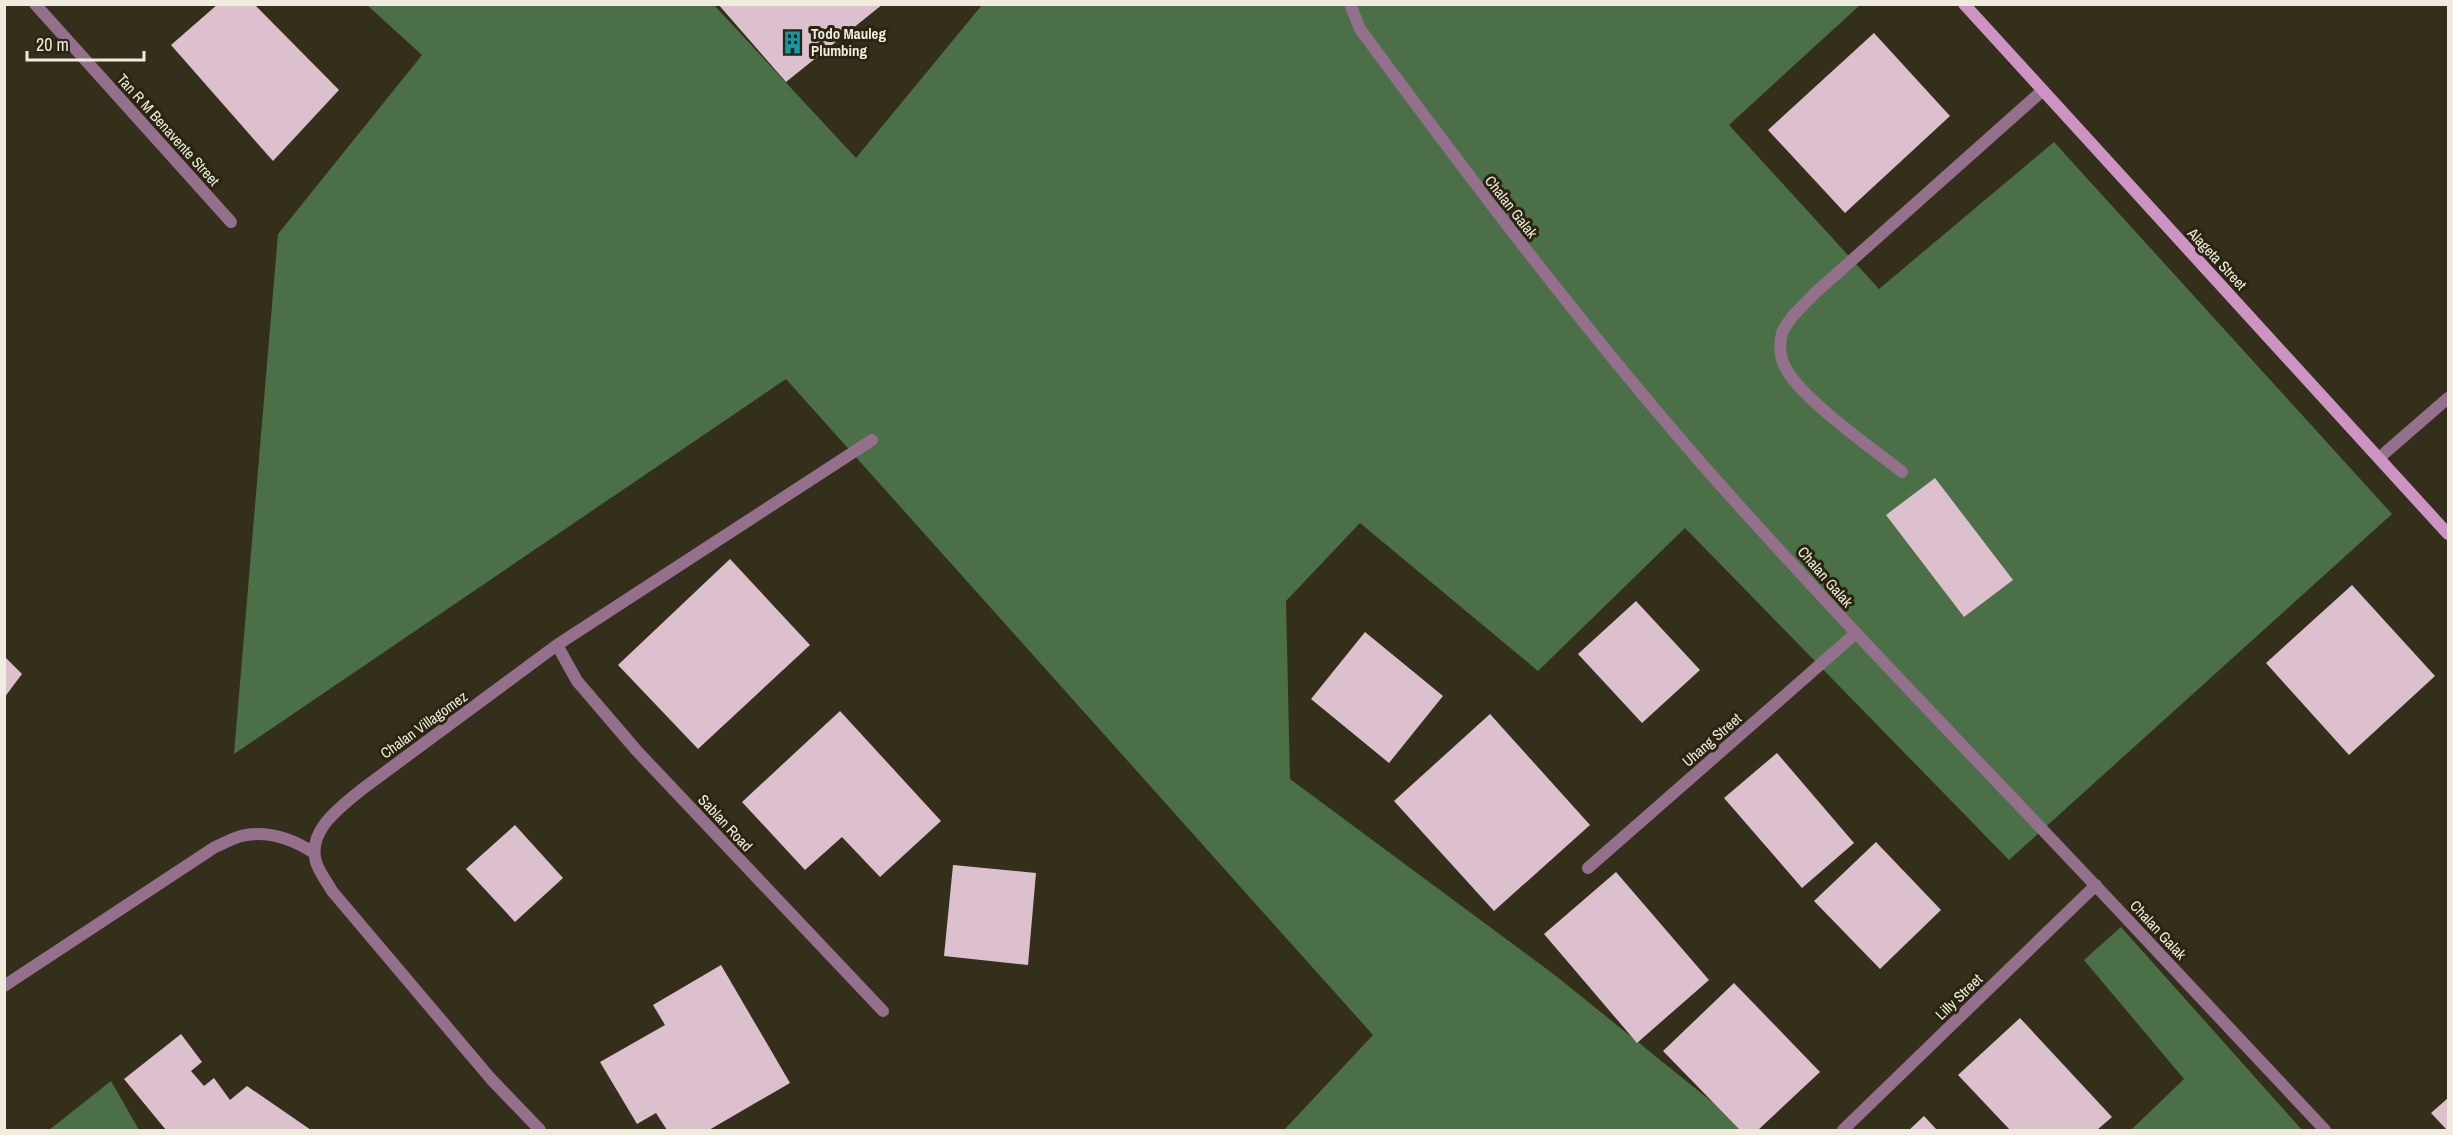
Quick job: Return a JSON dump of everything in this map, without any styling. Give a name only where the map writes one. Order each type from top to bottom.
[{"type":"main road","name":"Alageta Street","points":[[1964,4],[2448,534]]},
{"type":"street","name":"Tan R M Benavente Street","points":[[35,4],[231,222]]},
{"type":"street","name":"Chalan Galak","points":[[1350,4],[1360,29],[1499,216],[1624,372],[1702,464],[1856,634],[2096,885],[2325,1131]]},
{"type":"street","points":[[1902,472],[1857,437],[1800,387],[1787,371],[1782,359],[1782,334],[1788,322],[1814,294],[2042,91]]},
{"type":"street","points":[[2379,458],[2448,398]]},
{"type":"street","name":"Chalan Villagomez","points":[[314,853],[316,837],[325,824],[348,801],[558,645],[872,440]]},
{"type":"street","name":"Uhang Street","points":[[1588,868],[1856,634]]},
{"type":"street","name":"Sablan Road","points":[[558,645],[577,681],[637,751],[883,1011]]},
{"type":"street","points":[[4,986],[215,847],[246,834],[273,835],[292,839],[314,853],[316,863],[332,891],[491,1079],[540,1131]]},
{"type":"street","name":"Lilly Street","points":[[1844,1131],[2096,885]]},
{"type":"green space","points":[[367,5],[714,5],[856,158],[982,5],[1860,5],[1729,125],[1879,289],[2054,142],[2392,514],[2009,860],[1685,528],[1538,671],[1360,523],[1286,601],[1290,779],[1556,976],[1747,1130],[1284,1130],[1373,1035],[786,379],[234,754],[278,234],[422,55]]},
{"type":"green space","points":[[2121,927],[2302,1130],[2131,1130],[2184,1079],[2084,960]]},
{"type":"green space","points":[[111,1081],[139,1130],[49,1130]]},
{"type":"building","points":[[218,4],[254,4],[339,90],[273,161],[171,45]]},
{"type":"building","name":"Todo Mauleg Plumbing","points":[[718,4],[883,4],[786,82]]},
{"type":"building","points":[[1874,33],[1950,116],[1845,213],[1768,130]]},
{"type":"building","points":[[1935,478],[2013,580],[1964,617],[1886,515]]},
{"type":"building","points":[[730,559],[810,645],[698,749],[618,665]]},
{"type":"building","points":[[2352,585],[2435,676],[2349,755],[2266,663]]},
{"type":"building","points":[[1636,601],[1700,670],[1642,723],[1578,654]]},
{"type":"building","points":[[1365,632],[1443,696],[1389,763],[1311,699]]},
{"type":"building","points":[[4,656],[22,674],[4,698]]},
{"type":"building","points":[[840,711],[941,821],[880,877],[842,837],[805,870],[742,802]]},
{"type":"building","points":[[1490,714],[1590,825],[1494,911],[1394,801]]},
{"type":"building","points":[[1777,753],[1854,843],[1802,888],[1724,798]]},
{"type":"building","points":[[515,825],[563,878],[515,922],[466,869]]},
{"type":"building","points":[[1876,842],[1941,910],[1880,969],[1814,901]]},
{"type":"building","points":[[953,865],[1036,873],[1028,965],[944,956]]},
{"type":"building","points":[[1616,872],[1709,980],[1637,1043],[1544,934]]},
{"type":"building","points":[[721,965],[790,1083],[709,1130],[667,1130],[656,1113],[637,1124],[600,1062],[665,1025],[653,1005]]},
{"type":"building","points":[[1734,983],[1820,1072],[1758,1130],[1740,1130],[1663,1051]]},
{"type":"building","points":[[2020,1018],[2112,1117],[2097,1130],[2010,1130],[1958,1075]]},
{"type":"building","points":[[181,1034],[202,1062],[191,1071],[204,1086],[214,1078],[230,1100],[247,1086],[311,1130],[166,1130],[124,1079]]},
{"type":"building","points":[[2448,1098],[2448,1130],[2447,1130],[2431,1113]]},
{"type":"building","points":[[1924,1116],[1937,1130],[1909,1130]]},
{"type":"place","name":"Todo Mauleg Plumbing","points":[[793,43]]}]
